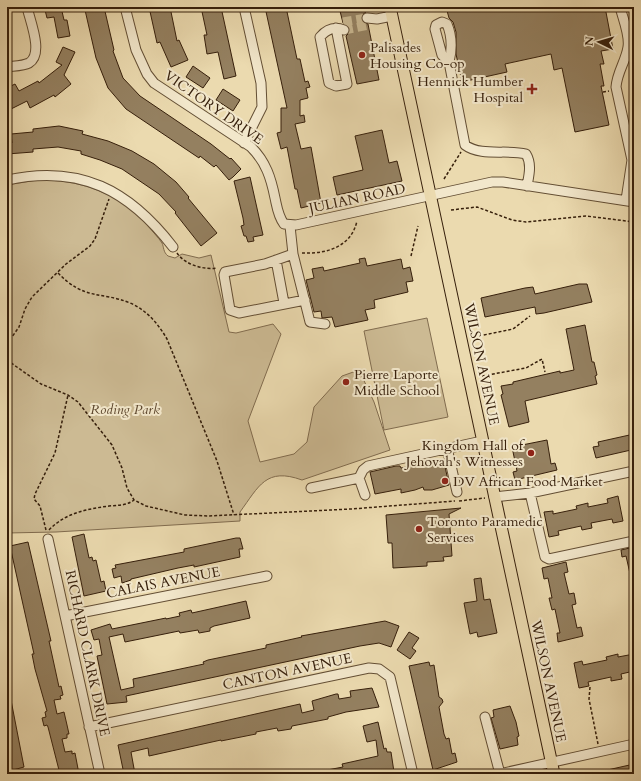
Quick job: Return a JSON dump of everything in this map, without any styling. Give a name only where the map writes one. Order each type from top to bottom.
[{"type":"main road","name":"WILSON AVENUE","points":[[391,11],[554,774]]},
{"type":"street","points":[[7,67],[28,63],[34,59],[36,53],[36,46],[27,7]]},
{"type":"street","name":"VICTORY DRIVE","points":[[125,7],[136,50],[147,74],[154,83],[258,154],[266,166],[278,215],[284,224],[290,226]]},
{"type":"street","points":[[244,7],[260,84],[262,107],[244,143]]},
{"type":"street","points":[[620,7],[631,38],[617,79],[616,87],[633,156],[630,201]]},
{"type":"street","points":[[368,22],[391,11]]},
{"type":"street","points":[[340,27],[347,84],[336,86],[330,83],[320,37],[327,30],[340,27]]},
{"type":"street","points":[[450,62],[465,145],[472,150],[518,152],[526,154],[529,159],[530,169],[526,186]]},
{"type":"street","points":[[7,180],[30,176],[62,175],[85,180],[112,190],[128,200],[145,216],[173,247]]},
{"type":"street","name":"JULIAN ROAD","points":[[290,226],[492,182],[630,201]]},
{"type":"street","points":[[290,226],[304,300],[310,322],[325,324]]},
{"type":"street","points":[[295,254],[225,272],[224,275],[230,310],[239,313],[304,300]]},
{"type":"street","points":[[276,260],[284,303]]},
{"type":"street","points":[[365,494],[359,478],[363,470],[368,466],[482,440]]},
{"type":"street","points":[[447,448],[458,492]]},
{"type":"street","points":[[494,497],[530,493],[634,471]]},
{"type":"street","points":[[311,488],[359,478]]},
{"type":"street","points":[[530,493],[545,557],[549,560],[634,541]]},
{"type":"street","name":"RICHARD CLARK DRIVE","points":[[48,539],[100,774]]},
{"type":"street","name":"CALAIS AVENUE","points":[[65,616],[267,576]]},
{"type":"street","name":"CANTON AVENUE","points":[[89,726],[369,668],[379,669],[390,677],[413,774]]},
{"type":"street","points":[[485,718],[499,774],[634,744]]},
{"type":"path","points":[[444,179],[459,155]]},
{"type":"path","points":[[7,344],[19,327],[28,302],[66,264],[90,246],[95,239],[112,190]]},
{"type":"path","points":[[451,210],[477,207],[512,220],[526,222],[580,216],[634,222]]},
{"type":"path","points":[[295,254],[320,254],[337,247],[351,235],[358,212]]},
{"type":"path","points":[[411,256],[418,226]]},
{"type":"path","points":[[173,247],[180,258],[194,265],[205,269],[221,268]]},
{"type":"path","points":[[58,273],[64,279],[87,293],[130,303],[159,326],[170,346],[217,461],[234,515]]},
{"type":"path","points":[[474,337],[513,329],[530,316]]},
{"type":"path","points":[[482,376],[526,368],[542,359],[545,372]]},
{"type":"path","points":[[7,360],[41,384],[68,395],[78,402],[88,412],[112,445],[122,468],[127,488],[134,500],[162,510],[198,516],[234,515],[388,507],[494,497]]},
{"type":"path","points":[[68,395],[55,453],[34,498],[40,506],[46,532],[66,517],[76,513],[126,504],[134,500]]},
{"type":"path","points":[[590,688],[589,699],[600,752]]},
{"type":"green space","name":"Roding Park","points":[[37,180],[53,180],[83,185],[112,197],[125,205],[148,226],[162,243],[164,251],[168,256],[175,258],[182,254],[199,258],[211,255],[229,332],[236,333],[273,324],[281,334],[248,421],[260,462],[294,454],[307,442],[314,407],[342,376],[359,370],[374,402],[390,450],[302,480],[280,476],[265,481],[258,487],[240,512],[240,521],[56,532],[7,533],[7,185]]},
{"type":"green space","points":[[427,318],[448,417],[384,430],[364,331]]},
{"type":"building","points":[[49,7],[61,7],[64,20],[67,20],[70,36],[58,38],[54,17],[47,18],[45,10],[49,10]]},
{"type":"building","points":[[104,7],[113,51],[123,78],[140,96],[211,144],[230,159],[231,158],[241,169],[233,177],[229,180],[216,165],[214,167],[200,156],[199,158],[126,109],[108,88],[96,58],[85,10]]},
{"type":"building","points":[[149,7],[170,7],[177,41],[179,40],[188,60],[171,67],[160,42],[157,43]]},
{"type":"building","points":[[201,7],[221,7],[236,76],[224,79],[218,52],[207,54],[204,35],[207,35]]},
{"type":"building","points":[[265,7],[286,7],[297,59],[300,59],[305,82],[308,81],[310,87],[306,88],[308,98],[300,100],[300,116],[304,115],[305,122],[295,124],[301,149],[311,147],[321,203],[301,208],[297,189],[295,189],[287,147],[281,149],[277,133],[281,132],[281,108],[287,108]]},
{"type":"building","name":"Palisades Housing Co-op","points":[[339,7],[365,7],[366,12],[362,15],[361,20],[368,24],[379,80],[357,84],[346,36],[350,32],[350,28],[343,23]]},
{"type":"building","name":"Hennick Humber Hospital","points":[[446,7],[605,7],[613,49],[601,51],[604,64],[600,64],[604,86],[601,86],[609,125],[575,132],[562,68],[554,70],[551,54],[505,64],[507,72],[462,82],[456,54],[456,32],[453,22],[449,18]]},
{"type":"building","points":[[63,47],[75,52],[64,75],[71,84],[55,97],[54,95],[30,108],[27,101],[7,111],[7,88],[15,84],[19,91],[38,81],[39,83],[62,65],[56,62]]},
{"type":"building","points":[[193,66],[210,78],[203,88],[186,77]]},
{"type":"building","points":[[223,89],[240,100],[233,111],[216,100]]},
{"type":"building","points":[[59,126],[83,131],[82,134],[108,141],[132,151],[154,164],[176,182],[217,233],[201,246],[175,213],[176,212],[159,194],[122,169],[81,154],[81,151],[58,147],[33,149],[33,152],[7,154],[7,144],[12,143],[11,134],[33,132],[33,129]]},
{"type":"building","points":[[382,130],[389,163],[397,161],[402,181],[337,195],[333,177],[363,170],[355,136]]},
{"type":"building","points":[[250,177],[263,235],[253,237],[254,241],[248,242],[246,236],[244,236],[241,226],[244,225],[243,218],[234,181]]},
{"type":"building","points":[[365,258],[367,266],[401,259],[403,269],[410,267],[413,281],[406,282],[408,292],[374,300],[375,308],[365,310],[368,320],[335,327],[332,317],[322,318],[321,311],[314,312],[306,280],[314,278],[312,269],[323,267],[324,271],[360,263],[359,259]]},
{"type":"building","points":[[579,284],[587,284],[592,302],[544,313],[536,314],[535,307],[485,317],[481,298],[533,287],[535,294]]},
{"type":"building","points":[[585,325],[592,362],[594,362],[597,375],[595,376],[597,384],[525,401],[529,422],[509,427],[501,395],[503,394],[501,386],[560,371],[560,373],[574,370],[566,329]]},
{"type":"building","points":[[634,434],[634,454],[632,454],[631,450],[596,458],[593,447],[599,446],[598,442]]},
{"type":"building","points":[[547,440],[551,464],[555,463],[557,470],[515,480],[513,472],[517,471],[512,447]]},
{"type":"building","points":[[444,462],[449,485],[432,490],[424,490],[423,487],[401,493],[401,489],[375,494],[370,472],[396,466],[400,466],[401,468],[423,464],[423,467]]},
{"type":"building","points":[[618,496],[623,521],[613,523],[612,519],[591,523],[592,528],[582,530],[581,526],[558,531],[559,535],[549,537],[544,512],[553,511],[553,514],[577,509],[576,506],[588,503],[588,507],[608,503],[607,499]]},
{"type":"building","name":"Toronto Paramedic Services","points":[[461,508],[449,514],[452,556],[443,557],[444,561],[427,562],[427,566],[393,568],[392,543],[388,543],[386,515]]},
{"type":"building","points":[[84,534],[89,558],[92,557],[93,561],[96,560],[101,582],[104,581],[106,591],[84,596],[72,537]]},
{"type":"building","points":[[240,538],[243,549],[239,549],[240,557],[194,567],[194,565],[178,568],[131,579],[122,583],[121,576],[114,578],[112,569],[116,568],[115,565],[184,552],[184,549]]},
{"type":"building","points":[[28,542],[51,641],[49,641],[59,687],[61,686],[63,695],[60,696],[61,699],[54,700],[57,714],[64,712],[69,734],[67,734],[67,738],[62,739],[65,752],[72,751],[72,754],[75,753],[79,774],[60,774],[48,727],[47,725],[44,726],[42,718],[46,717],[45,712],[47,711],[35,669],[32,654],[34,654],[10,546]]},
{"type":"building","points":[[634,547],[634,577],[631,578],[626,556],[622,557],[621,550]]},
{"type":"building","points":[[566,562],[568,572],[564,573],[569,594],[574,593],[576,604],[572,605],[577,628],[581,627],[583,636],[558,642],[557,633],[560,633],[555,609],[552,610],[549,598],[552,598],[548,578],[544,579],[542,568]]},
{"type":"building","points":[[481,578],[484,600],[490,599],[497,633],[478,637],[477,632],[470,634],[464,603],[477,601],[474,579]]},
{"type":"building","points":[[246,601],[250,618],[214,626],[210,628],[210,631],[199,633],[198,630],[180,633],[179,631],[125,642],[123,634],[109,637],[121,690],[134,687],[133,679],[204,664],[203,662],[208,660],[266,648],[266,645],[302,637],[301,636],[385,621],[399,626],[391,647],[379,643],[360,646],[126,696],[127,702],[107,704],[97,656],[102,655],[99,639],[94,640],[91,630],[110,624],[112,629],[166,619],[180,616],[179,613],[191,610],[192,613]]},
{"type":"building","points":[[409,632],[419,638],[412,648],[416,651],[410,659],[397,650]]},
{"type":"building","points":[[618,654],[618,657],[634,654],[634,671],[621,674],[622,679],[611,681],[611,677],[588,682],[589,686],[579,688],[574,663],[582,661],[583,665],[607,660],[606,657]]},
{"type":"building","points":[[429,662],[430,666],[434,665],[439,697],[443,702],[439,707],[444,734],[446,739],[449,738],[452,754],[455,753],[457,762],[433,770],[409,666]]},
{"type":"building","points":[[372,688],[379,707],[346,712],[328,717],[328,719],[292,726],[291,729],[278,731],[277,728],[256,732],[256,734],[149,756],[148,748],[131,752],[135,774],[124,774],[118,745],[300,704],[302,713],[314,710],[312,701],[336,694],[338,694],[339,699],[351,697],[350,691]]},
{"type":"building","points":[[7,695],[10,695],[24,767],[13,770],[14,774],[7,774]]},
{"type":"building","points":[[510,706],[519,736],[517,737],[518,745],[500,749],[491,718],[494,717],[493,710]]},
{"type":"building","points":[[378,722],[384,749],[386,748],[387,752],[391,752],[394,772],[383,774],[322,774],[322,771],[343,767],[342,764],[378,756],[376,740],[367,742],[363,726]]},
{"type":"building","points":[[634,764],[634,774],[604,774],[603,771]]},
{"type":"tunnel","points":[[343,22],[367,18]]},
{"type":"tunnel","points":[[344,30],[369,25]]},
{"type":"place","name":"Palisades Housing Co-op","points":[[362,55]]},
{"type":"place","name":"Hennick Humber Hospital","points":[[532,89]]},
{"type":"place","name":"Pierre Laporte Middle School","points":[[346,382]]},
{"type":"place","name":"Kingdom Hall of Jehovah's Witnesses","points":[[531,453]]},
{"type":"place","name":"DV African Food Market","points":[[445,481]]},
{"type":"place","name":"Toronto Paramedic Services","points":[[419,529]]}]
